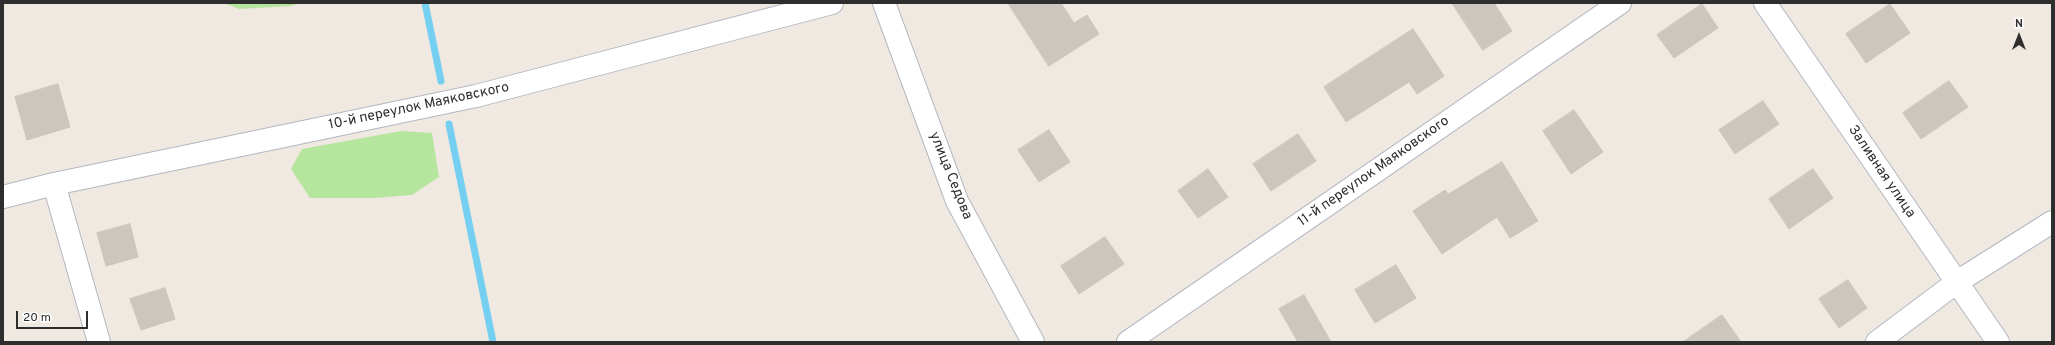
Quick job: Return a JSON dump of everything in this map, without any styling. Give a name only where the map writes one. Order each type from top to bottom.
[{"type":"street","name":"10-й переулок Маяковского","points":[[3,196],[476,96],[832,3]]},
{"type":"street","name":"улица Седова","points":[[884,3],[957,201],[1033,342]]},
{"type":"street","name":"11-й переулок Маяковского","points":[[1128,342],[1620,3]]},
{"type":"street","name":"Заливная улица","points":[[1765,3],[1998,342]]},
{"type":"street","points":[[54,184],[99,342]]},
{"type":"street","points":[[1877,342],[1957,282],[2052,222]]},
{"type":"green space","points":[[224,3],[300,3],[291,6],[239,9]]},
{"type":"green space","points":[[401,131],[432,133],[439,177],[412,195],[374,198],[310,198],[291,169],[302,149]]},
{"type":"building","points":[[1008,3],[1061,3],[1074,23],[1087,15],[1099,34],[1049,66]]},
{"type":"building","points":[[1452,3],[1494,3],[1512,31],[1483,50]]},
{"type":"building","points":[[1702,4],[1718,28],[1674,58],[1657,35]]},
{"type":"building","points":[[1890,4],[1910,33],[1866,63],[1846,34]]},
{"type":"building","points":[[1413,29],[1444,76],[1417,94],[1409,82],[1346,122],[1324,87]]},
{"type":"building","points":[[1949,81],[1968,107],[1921,139],[1903,113]]},
{"type":"building","points":[[58,84],[70,127],[27,140],[15,97]]},
{"type":"building","points":[[1763,101],[1779,124],[1735,154],[1719,130]]},
{"type":"building","points":[[1574,110],[1603,152],[1571,174],[1543,131]]},
{"type":"building","points":[[1049,130],[1070,162],[1039,182],[1018,150]]},
{"type":"building","points":[[1298,134],[1316,161],[1271,191],[1253,164]]},
{"type":"building","points":[[1502,162],[1538,221],[1510,238],[1497,217],[1442,254],[1413,211],[1445,190],[1448,194]]},
{"type":"building","points":[[1208,169],[1228,197],[1198,218],[1178,191]]},
{"type":"building","points":[[1813,169],[1833,198],[1789,229],[1769,199]]},
{"type":"building","points":[[130,224],[138,257],[106,266],[97,233]]},
{"type":"building","points":[[1105,237],[1124,264],[1079,294],[1061,266]]},
{"type":"building","points":[[1396,265],[1416,298],[1375,323],[1355,290]]},
{"type":"building","points":[[1848,280],[1867,308],[1839,328],[1819,299]]},
{"type":"building","points":[[165,288],[175,319],[141,330],[130,299]]},
{"type":"building","points":[[1304,295],[1331,342],[1298,342],[1279,309]]},
{"type":"building","points":[[1722,315],[1741,342],[1683,342]]},
{"type":"waterway","points":[[425,3],[441,81]]},
{"type":"waterway","points":[[449,124],[493,342]]}]
